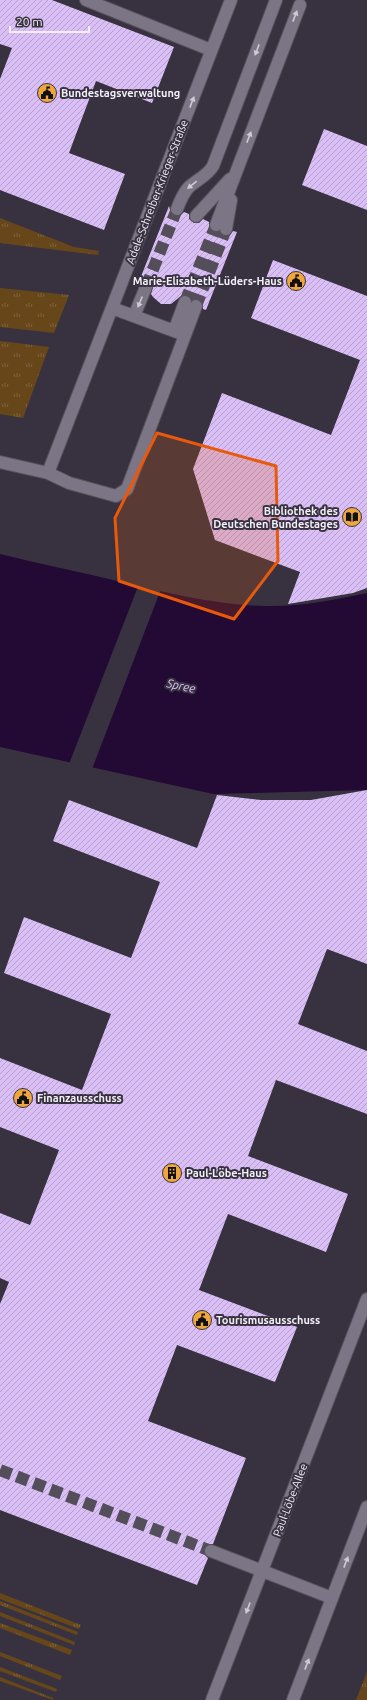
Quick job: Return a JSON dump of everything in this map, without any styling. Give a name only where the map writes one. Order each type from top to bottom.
[{"type":"street","points":[[86,0],[212,50]]},
{"type":"street","name":"Adele-Schreiber-Krieger-Straße","points":[[48,473],[230,0]]},
{"type":"street","points":[[177,209],[182,196],[189,187],[205,177],[213,166],[276,0]]},
{"type":"street","points":[[221,227],[235,174],[300,5]]},
{"type":"street","points":[[196,216],[235,174]]},
{"type":"street","points":[[134,316],[146,286]]},
{"type":"street","points":[[0,462],[48,473],[69,483],[116,496],[125,491],[179,333],[191,304]]},
{"type":"street","points":[[112,308],[179,333]]},
{"type":"street","name":"Paul-Löbe-Allee","points":[[212,1700],[367,1299]]},
{"type":"street","points":[[293,1700],[367,1507]]},
{"type":"street","points":[[211,1551],[332,1598]]},
{"type":"highlighted area","points":[[157,433],[276,466],[278,561],[234,619],[119,581],[115,518]]},
{"type":"green space","points":[[0,218],[74,247],[99,251],[98,255],[0,243]]},
{"type":"green space","points":[[0,288],[69,295],[54,333],[0,327]]},
{"type":"green space","points":[[0,341],[49,347],[23,418],[0,414]]},
{"type":"green space","points":[[0,1593],[81,1625],[79,1629],[0,1599]]},
{"type":"green space","points":[[0,1601],[78,1632],[77,1635],[0,1605]]},
{"type":"green space","points":[[0,1612],[75,1642],[74,1645],[0,1616]]},
{"type":"green space","points":[[0,1623],[72,1650],[70,1655],[0,1628]]},
{"type":"green space","points":[[0,1652],[62,1676],[60,1680],[0,1656]]},
{"type":"green space","points":[[0,1667],[57,1689],[56,1692],[0,1671]]},
{"type":"green space","points":[[367,1672],[367,1700],[356,1700]]},
{"type":"green space","points":[[0,1677],[53,1698],[53,1700],[0,1681]]},
{"type":"water","name":"Spree","points":[[0,554],[175,594],[211,601],[247,605],[278,606],[303,604],[367,593],[367,790],[213,794],[0,747]]},
{"type":"pier","points":[[139,584],[161,589],[92,769],[69,764]]},
{"type":"building","points":[[0,0],[52,0],[174,47],[152,103],[96,81],[69,153],[125,174],[104,230],[0,190],[0,79],[12,48],[0,44]]},
{"type":"building","points":[[324,129],[367,146],[367,210],[302,185]]},
{"type":"building","points":[[169,206],[171,213],[174,216],[179,216],[184,212],[189,214],[189,219],[194,223],[199,223],[203,219],[209,222],[209,227],[213,232],[219,232],[225,236],[229,236],[233,231],[237,232],[206,310],[203,309],[202,301],[198,299],[192,300],[187,295],[181,296],[171,304],[161,304],[151,294],[153,286],[152,282],[145,280],[138,284]]},
{"type":"building","name":"Marie-Elisabeth-Lüders-Haus","points":[[273,260],[367,296],[367,588],[353,593],[288,604],[300,572],[215,540],[193,469],[222,393],[331,435],[360,360],[251,318]]},
{"type":"building","name":"Paul-Löbe-Haus","points":[[367,790],[367,964],[327,949],[298,1024],[367,1051],[367,1114],[276,1080],[248,1156],[348,1194],[326,1252],[228,1214],[199,1290],[297,1327],[275,1382],[177,1345],[148,1421],[246,1458],[213,1544],[207,1545],[204,1549],[205,1555],[208,1558],[197,1585],[0,1510],[0,1304],[9,1282],[0,1278],[0,1213],[30,1225],[59,1150],[0,1127],[0,1058],[82,1090],[111,1014],[4,973],[24,917],[131,958],[160,882],[53,841],[69,800],[197,848],[217,795],[261,800],[311,800]]},
{"type":"tunnel","points":[[146,287],[177,209]]},
{"type":"tunnel","points":[[185,302],[216,225]]},
{"type":"tunnel","points":[[196,306],[226,229]]},
{"type":"tunnel","points":[[0,1470],[211,1551]]},
{"type":"place","name":"Bundestagsverwaltung","points":[[47,93]]},
{"type":"place","name":"Marie-Elisabeth-Lüders-Haus","points":[[296,281]]},
{"type":"place","name":"Bibliothek des Deutschen Bundestages","points":[[352,517]]},
{"type":"place","name":"Finanzausschuss","points":[[23,1098]]},
{"type":"place","name":"Paul-Löbe-Haus","points":[[172,1173]]},
{"type":"place","name":"Tourismusausschuss","points":[[202,1320]]}]
